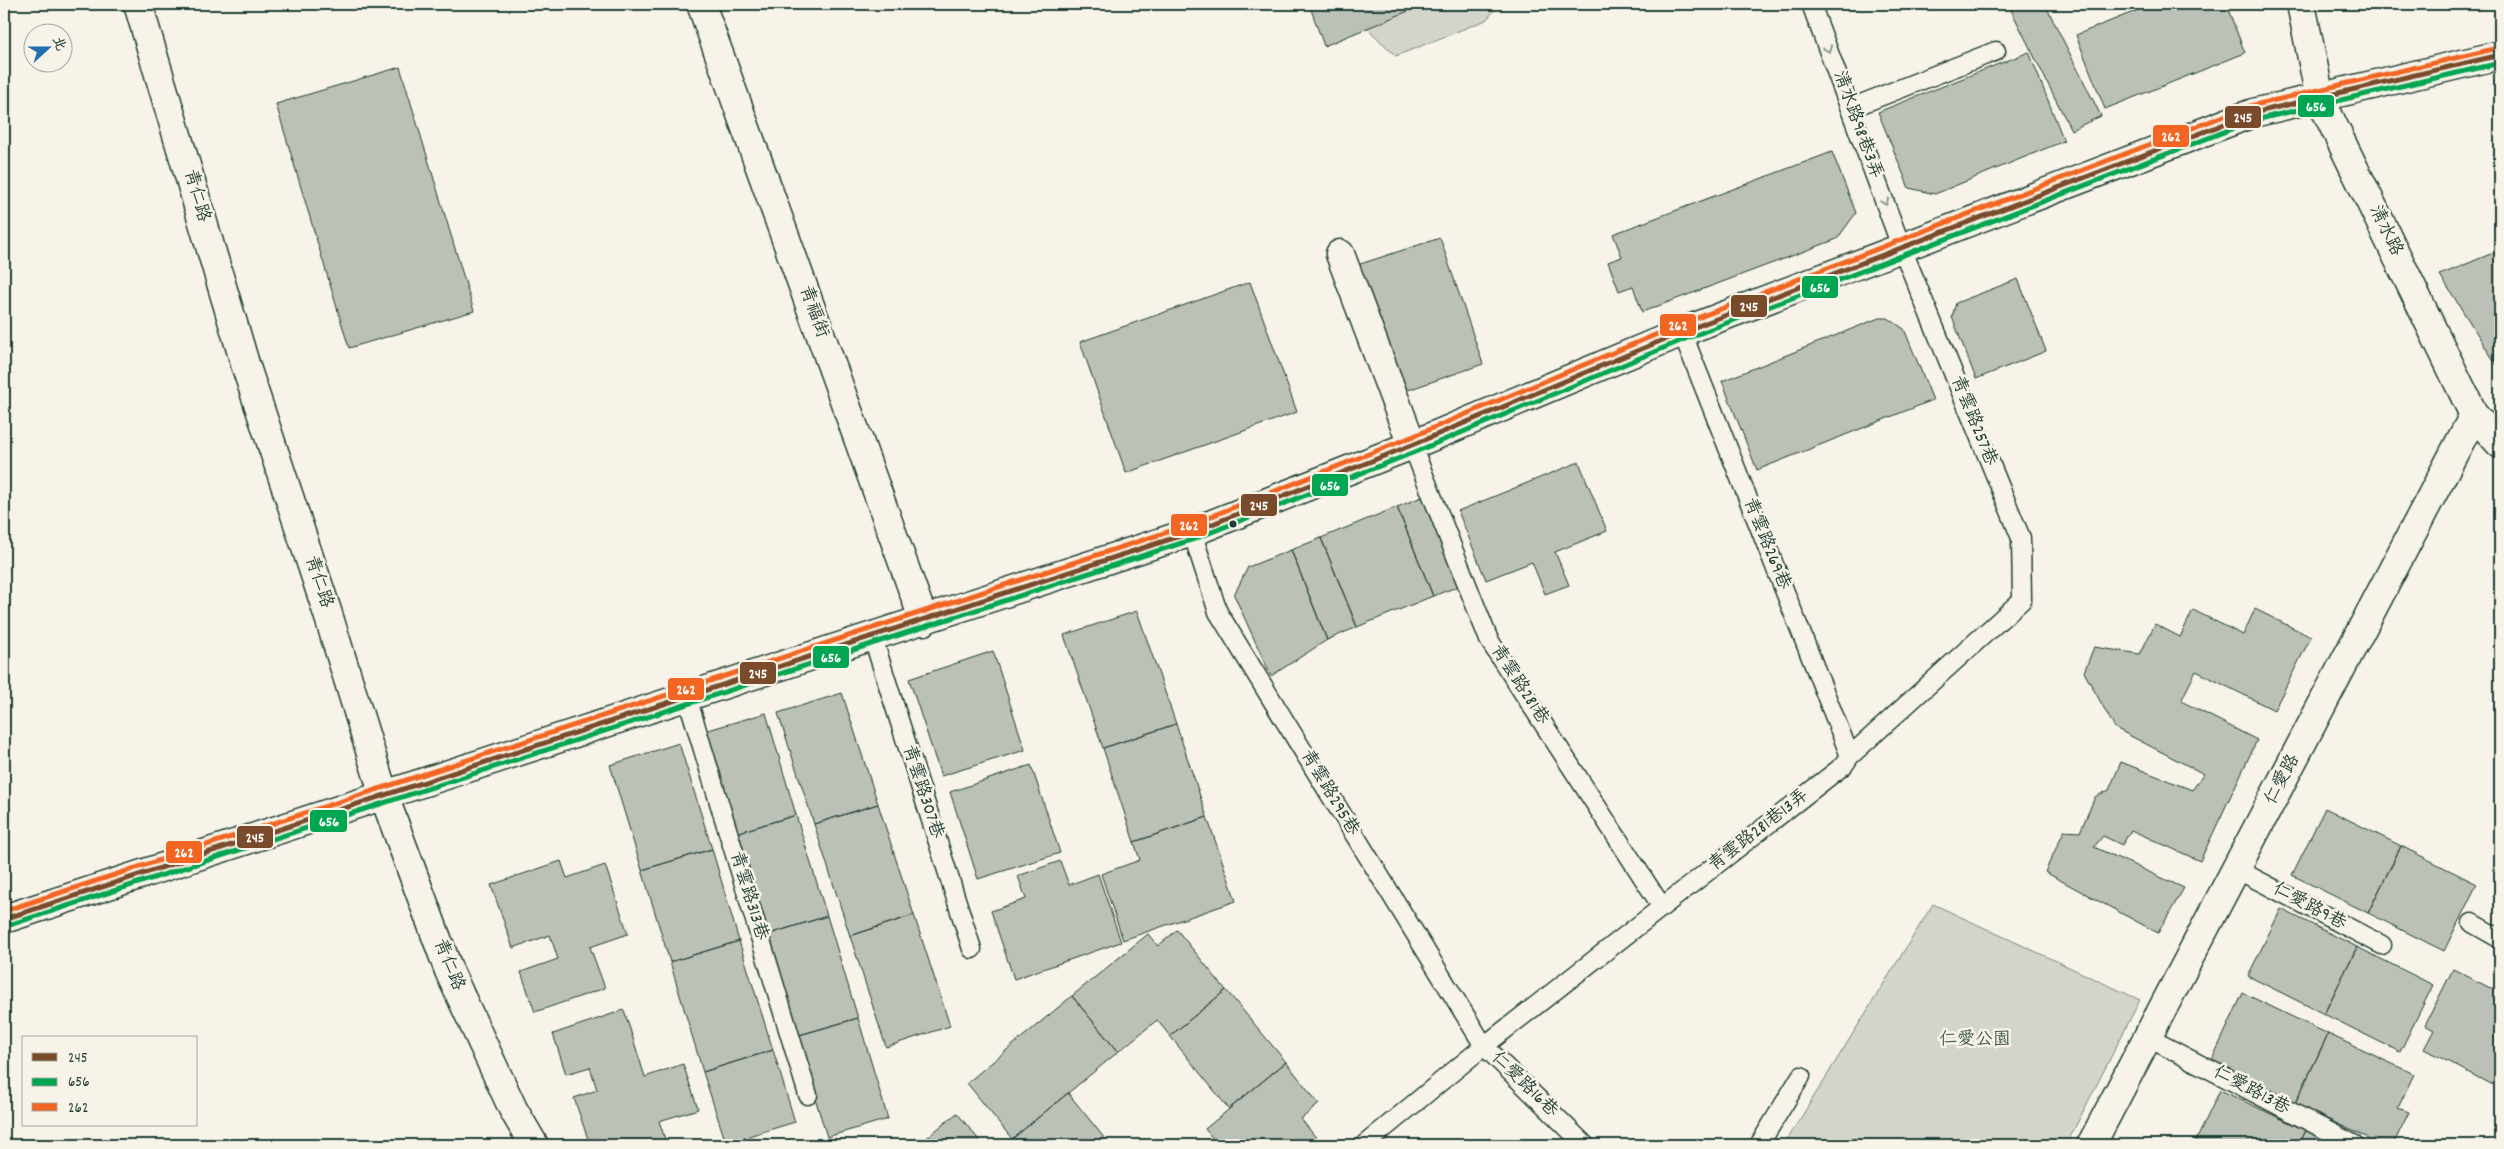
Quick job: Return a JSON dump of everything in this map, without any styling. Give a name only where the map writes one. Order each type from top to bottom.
[{"type":"street","name":"青仁路","points":[[138,4],[246,368],[328,611],[384,796],[449,971],[513,1109],[534,1145]]},
{"type":"street","name":"青福街","points":[[701,4],[924,621]]},
{"type":"street","name":"清水路","points":[[2301,4],[2320,98],[2474,415],[2500,444]]},
{"type":"street","points":[[4,919],[872,635],[924,621],[1192,532],[1412,445],[1682,332],[1901,246],[2021,203],[2253,113],[2500,55]]},
{"type":"street","points":[[1340,254],[1412,445]]},
{"type":"street","name":"仁愛路","points":[[2091,1145],[2474,415]]},
{"type":"lane","name":"清水路98巷3弄","points":[[1811,4],[1901,246]]},
{"type":"lane","points":[[1851,108],[1996,51]]},
{"type":"lane","name":"青雲路257巷","points":[[1901,246],[2021,538],[2022,600]]},
{"type":"lane","name":"青雲路269巷","points":[[1682,332],[1850,756]]},
{"type":"lane","name":"青雲路281巷","points":[[1412,445],[1489,640],[1662,907]]},
{"type":"lane","name":"青雲路295巷","points":[[1192,532],[1218,612],[1484,1046]]},
{"type":"lane","name":"青雲路281巷13弄","points":[[1364,1145],[1484,1046],[1844,765],[1850,756],[2022,600]]},
{"type":"lane","name":"青雲路307巷","points":[[872,635],[972,949]]},
{"type":"lane","name":"青雲路313巷","points":[[687,697],[808,1095]]},
{"type":"lane","name":"仁愛路9巷","points":[[2236,868],[2382,945]]},
{"type":"lane","points":[[2472,923],[2500,939]]},
{"type":"lane","name":"仁愛路13巷","points":[[2147,1037],[2355,1145]]},
{"type":"lane","name":"仁愛路16巷","points":[[1484,1046],[1585,1145]]},
{"type":"lane","points":[[1759,1145],[1801,1076]]},
{"type":"green space","points":[[1422,4],[1500,4],[1486,20],[1396,56],[1367,28]]},
{"type":"green space","name":"仁愛公園","points":[[1933,904],[2140,1000],[2066,1145],[1784,1145]]},
{"type":"building","points":[[1309,4],[1422,4],[1423,5],[1324,46]]},
{"type":"building","points":[[2008,4],[2045,4],[2101,116],[2071,130]]},
{"type":"building","points":[[2153,4],[2226,4],[2245,53],[2105,109],[2076,35]]},
{"type":"building","points":[[2029,52],[2064,141],[1935,194],[1909,188],[1878,112]]},
{"type":"building","points":[[400,67],[474,311],[349,348],[276,104]]},
{"type":"building","points":[[1832,152],[1856,213],[1837,239],[1642,312],[1633,286],[1619,291],[1608,262],[1622,257],[1613,234]]},
{"type":"building","points":[[1440,238],[1483,364],[1388,397],[1345,269]]},
{"type":"building","points":[[2500,250],[2500,370],[2440,275]]},
{"type":"building","points":[[2018,279],[2046,351],[1976,379],[1952,317],[1956,303]]},
{"type":"building","points":[[1250,282],[1297,412],[1126,473],[1080,342]]},
{"type":"building","points":[[1879,318],[1888,318],[1904,329],[1933,400],[1757,470],[1722,381]]},
{"type":"building","points":[[1579,462],[1607,531],[1555,552],[1569,585],[1545,594],[1532,562],[1486,580],[1458,511]]},
{"type":"building","points":[[1437,491],[1472,581],[1433,596],[1397,507]]},
{"type":"building","points":[[1397,507],[1433,596],[1357,627],[1321,538]]},
{"type":"building","points":[[1321,538],[1357,627],[1327,640],[1291,550]]},
{"type":"building","points":[[1291,550],[1327,640],[1271,676],[1234,595],[1248,567]]},
{"type":"building","points":[[2255,609],[2311,637],[2274,710],[2196,671],[2181,701],[2257,740],[2200,861],[2131,830],[2122,845],[2103,836],[2094,847],[2184,888],[2158,933],[2045,872],[2064,831],[2080,832],[2095,797],[2109,790],[2121,762],[2192,790],[2204,774],[2115,728],[2084,672],[2094,647],[2140,654],[2155,624],[2180,637],[2193,610],[2243,635]]},
{"type":"building","points":[[1137,611],[1176,724],[1103,748],[1064,635]]},
{"type":"building","points":[[993,651],[1025,750],[941,776],[909,679]]},
{"type":"building","points":[[842,693],[878,804],[814,824],[778,713]]},
{"type":"building","points":[[766,713],[796,815],[736,833],[705,731]]},
{"type":"building","points":[[1176,724],[1207,817],[1134,842],[1103,748]]},
{"type":"building","points":[[679,743],[712,849],[642,870],[610,765]]},
{"type":"building","points":[[1031,765],[1060,853],[978,879],[950,792]]},
{"type":"building","points":[[878,804],[914,915],[850,936],[814,824]]},
{"type":"building","points":[[2325,808],[2401,846],[2368,913],[2292,875]]},
{"type":"building","points":[[796,815],[827,916],[766,935],[736,833]]},
{"type":"building","points":[[1207,817],[1236,901],[1123,940],[1101,874],[1140,860],[1134,842]]},
{"type":"building","points":[[2401,846],[2477,884],[2444,951],[2368,913]]},
{"type":"building","points":[[712,849],[739,941],[670,962],[642,870]]},
{"type":"building","points":[[561,861],[567,878],[605,865],[628,934],[590,947],[605,988],[535,1012],[521,972],[558,959],[550,935],[513,948],[491,885]]},
{"type":"building","points":[[1060,861],[1069,885],[1098,874],[1121,942],[1014,979],[991,911],[1026,899],[1018,876]]},
{"type":"building","points":[[2281,909],[2357,947],[2324,1014],[2248,976]]},
{"type":"building","points":[[914,915],[950,1026],[886,1047],[850,936]]},
{"type":"building","points":[[827,916],[858,1018],[796,1036],[766,935]]},
{"type":"building","points":[[1177,930],[1226,990],[1170,1036],[1157,1020],[1118,1052],[1072,996],[1148,934],[1158,946]]},
{"type":"building","points":[[739,941],[773,1050],[703,1072],[670,962]]},
{"type":"building","points":[[2357,947],[2433,985],[2400,1052],[2324,1014]]},
{"type":"building","points":[[2453,969],[2500,993],[2500,1068],[2492,1085],[2424,1049],[2434,1030],[2425,1025]]},
{"type":"building","points":[[1226,990],[1286,1062],[1229,1109],[1170,1036]]},
{"type":"building","points":[[2243,993],[2328,1034],[2295,1104],[2210,1064]]},
{"type":"building","points":[[1072,996],[1118,1052],[1012,1139],[967,1083]]},
{"type":"building","points":[[624,1010],[645,1077],[683,1064],[698,1109],[659,1121],[665,1139],[646,1145],[590,1145],[574,1098],[597,1090],[590,1067],[566,1074],[553,1034]]},
{"type":"building","points":[[858,1018],[888,1119],[827,1137],[796,1036]]},
{"type":"building","points":[[2328,1034],[2414,1074],[2398,1108],[2409,1112],[2393,1145],[2383,1145],[2295,1104]]},
{"type":"building","points":[[773,1050],[795,1122],[726,1143],[703,1072]]},
{"type":"building","points":[[1286,1062],[1319,1104],[1301,1119],[1322,1145],[1218,1145],[1205,1129]]},
{"type":"building","points":[[2220,1090],[2305,1130],[2298,1145],[2194,1145]]},
{"type":"building","points":[[1068,1093],[1110,1145],[1018,1145],[1012,1139]]},
{"type":"building","points":[[957,1113],[983,1145],[918,1145]]},
{"type":"building","points":[[2305,1130],[2336,1145],[2298,1145]]},
{"type":"transit line","name":"262","points":[[4,911],[1189,525],[1409,438],[1679,325],[2250,106],[2498,48]]},
{"type":"transit line","name":"245","points":[[4,919],[1192,532],[1412,445],[1682,332],[2253,113],[2500,55]]},
{"type":"transit line","name":"656","points":[[6,926],[1194,539],[1415,452],[1685,339],[2255,120],[2500,63]]}]
